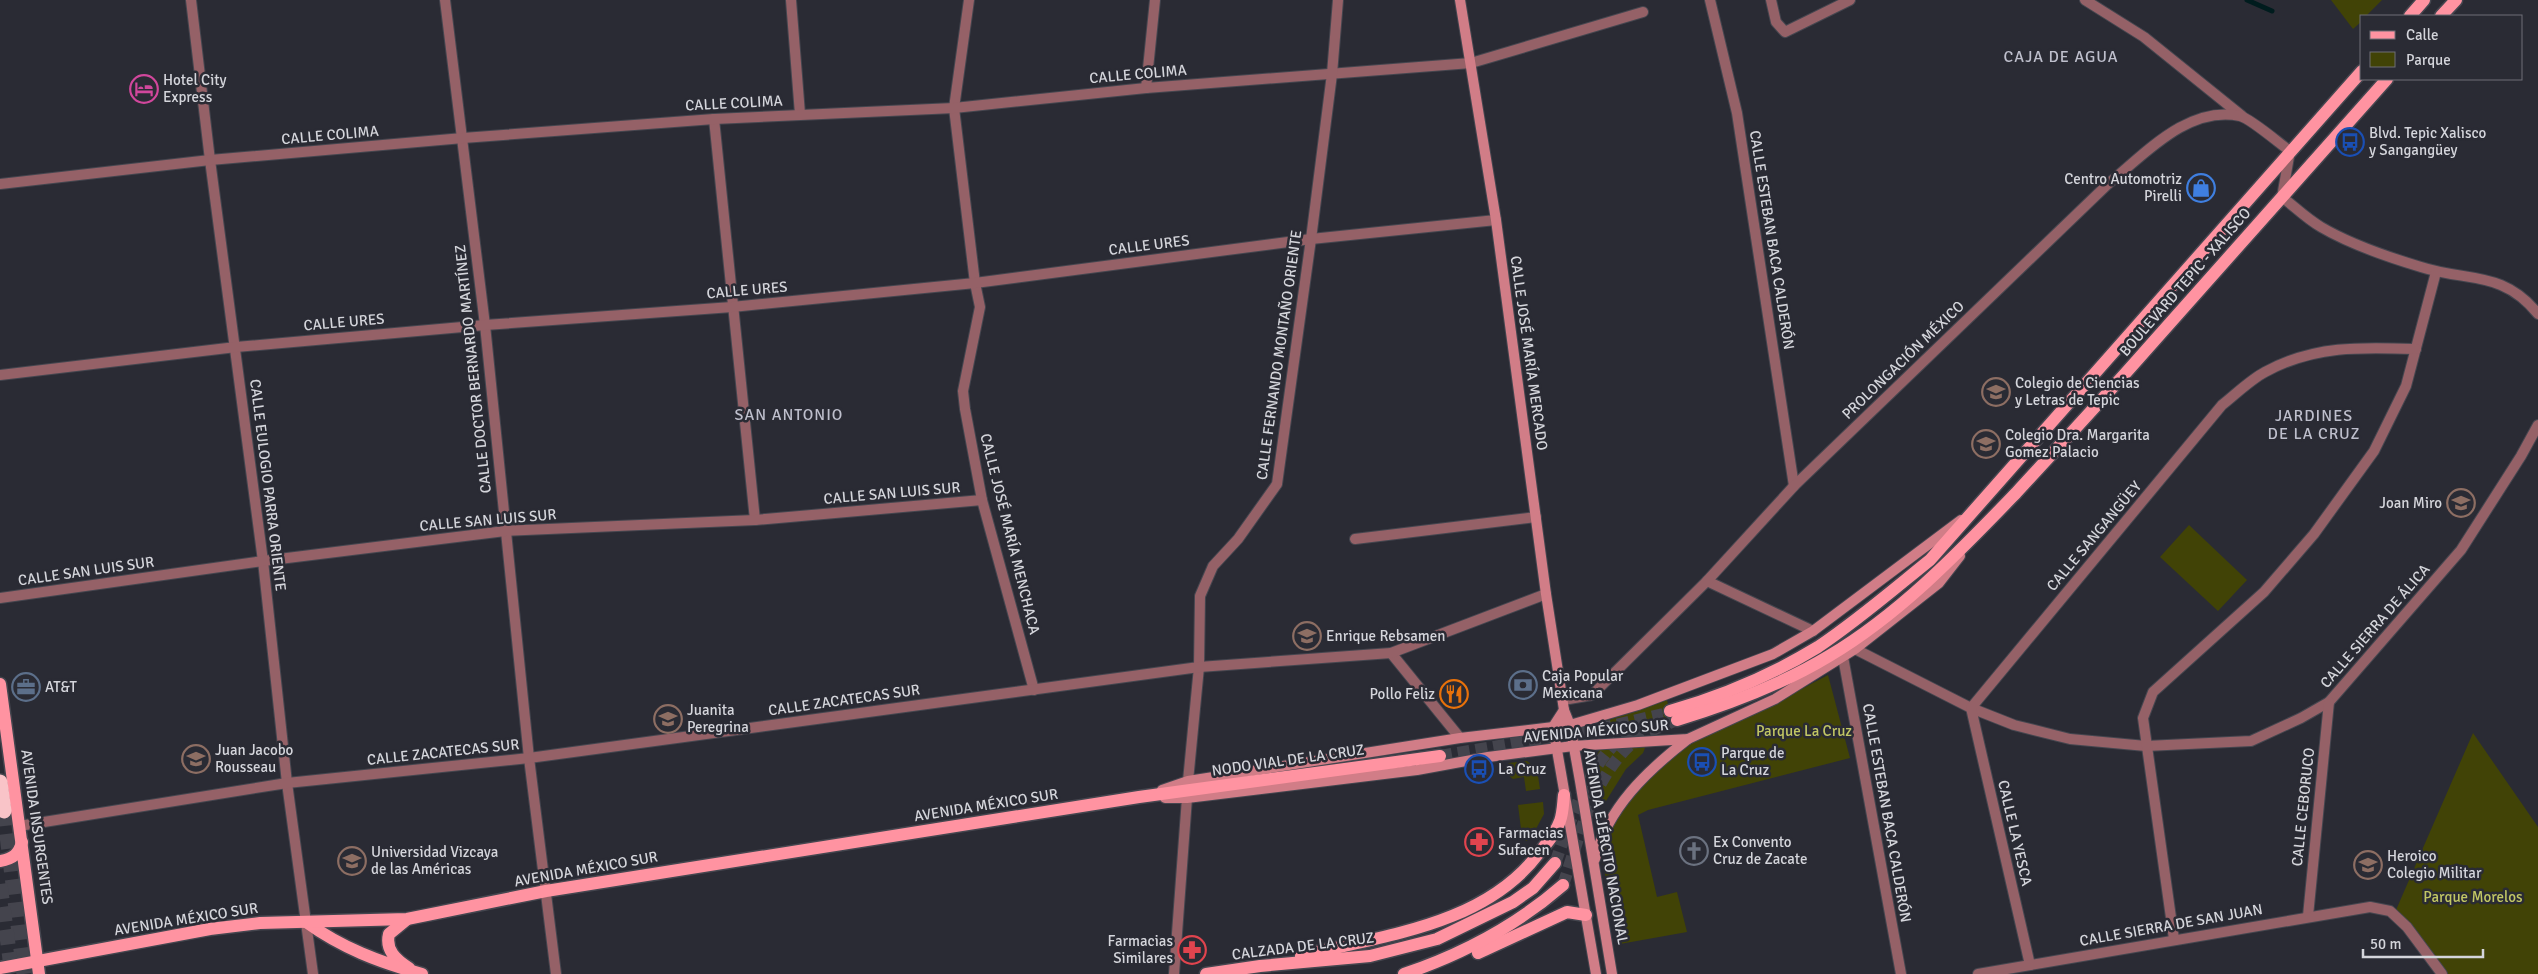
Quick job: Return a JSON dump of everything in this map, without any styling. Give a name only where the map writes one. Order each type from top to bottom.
[{"type":"highway","name":"AVENIDA INSURGENTES","points":[[0,782],[4,811]]},
{"type":"main road","name":"CALLE JOSÉ MARÍA MERCADO","points":[[1460,0],[1472,63],[1496,220],[1546,594],[1564,705]]},
{"type":"main road","points":[[2411,15],[2424,0]]},
{"type":"main road","points":[[2442,15],[2456,0]]},
{"type":"main road","name":"BOULEVARD TEPIC - XALISCO","points":[[1969,514],[2360,73]]},
{"type":"main road","name":"BOULEVARD TEPIC - XALISCO","points":[[1984,526],[2094,409],[2386,80]]},
{"type":"main road","points":[[1969,514],[1930,560],[1881,600],[1818,647],[1750,683],[1673,716],[1723,706],[1763,691],[1830,656],[1890,613],[1984,526]]},
{"type":"main road","name":"AVENIDA MÉXICO SUR","points":[[0,968],[210,929],[260,923],[407,919],[546,891],[1139,797],[1188,781],[1460,738],[1570,725],[1638,705],[1726,674],[1773,654],[1813,631],[1969,514]]},
{"type":"main road","name":"AVENIDA MÉXICO SUR","points":[[1139,797],[1188,798],[1417,770],[1488,757],[1556,750],[1573,746],[1688,739],[1775,699],[1854,649],[1939,583],[1984,526]]},
{"type":"main road","name":"AVENIDA INSURGENTES","points":[[0,684],[39,974]]},
{"type":"main road","points":[[1564,705],[1553,727],[1596,974]]},
{"type":"main road","name":"AVENIDA EJÉRCITO NACIONAL","points":[[1564,705],[1570,725],[1612,974]]},
{"type":"main road","points":[[1594,865],[1603,831],[1625,798],[1672,751],[1688,739]]},
{"type":"main road","name":"NODO VIAL DE LA CRUZ","points":[[1139,797],[1440,756]]},
{"type":"main road","points":[[1260,966],[1398,934],[1435,922],[1507,887],[1531,863],[1553,834],[1560,821],[1564,795]]},
{"type":"main road","points":[[0,861],[11,859],[16,855],[22,842]]},
{"type":"main road","name":"CALZADA DE LA CRUZ","points":[[1206,974],[1260,966],[1370,956],[1437,939],[1513,902],[1533,888],[1555,863]]},
{"type":"main road","points":[[1404,974],[1440,962],[1517,922],[1563,885]]},
{"type":"main road","points":[[1430,974],[1567,912],[1586,916]]},
{"type":"main road","points":[[407,919],[389,934],[388,946],[401,963],[420,973]]},
{"type":"main road","points":[[306,922],[340,945],[378,961],[420,973]]},
{"type":"street","name":"CALLE EULOGIO PARRA ORIENTE","points":[[191,0],[210,160],[263,561],[287,783],[313,974]]},
{"type":"street","name":"CALLE DOCTOR BERNARDO MARTÍNEZ","points":[[446,0],[485,324],[529,758],[556,974]]},
{"type":"street","points":[[791,0],[800,114]]},
{"type":"street","name":"CALLE JOSÉ MARÍA MENCHACA","points":[[970,0],[954,108],[975,284],[980,307],[963,391],[982,500],[1034,690]]},
{"type":"street","points":[[1146,88],[1155,0]]},
{"type":"street","name":"CALLE FERNANDO MONTAÑO ORIENTE","points":[[1188,781],[1199,667],[1200,596],[1213,566],[1238,539],[1277,484],[1332,74],[1338,0]]},
{"type":"street","name":"CALLE ESTEBAN BACA CALDERÓN","points":[[1710,0],[1737,113],[1794,486]]},
{"type":"street","points":[[1771,0],[1776,22],[1785,32],[1850,0]]},
{"type":"street","points":[[2086,0],[2144,37],[2290,152],[2282,197],[2321,227],[2373,250],[2436,272],[2484,279],[2520,295],[2538,314]]},
{"type":"street","name":"CALLE COLIMA","points":[[0,184],[210,160],[463,138],[714,119],[954,108],[1146,88],[1472,63],[1643,12]]},
{"type":"street","name":"PROLONGACIÓN MÉXICO","points":[[1564,705],[1592,695],[1706,581],[1794,486],[2108,184],[2163,139],[2187,123],[2213,115],[2242,116]]},
{"type":"street","points":[[714,119],[755,520]]},
{"type":"street","name":"CALLE URES","points":[[0,375],[236,347],[485,324],[732,307],[975,284],[1311,239],[1496,220]]},
{"type":"street","points":[[2174,939],[2143,718],[2153,692],[2264,592],[2314,534],[2374,450],[2406,386],[2436,272]]},
{"type":"street","name":"CALLE SANGANGÜEY","points":[[1971,708],[2222,405],[2264,372],[2305,354],[2350,347],[2416,349]]},
{"type":"street","name":"CALLE SIERRA DE ÁLICA","points":[[1854,649],[1971,708],[2014,725],[2070,739],[2146,746],[2251,741],[2301,718],[2329,702],[2461,550],[2521,456],[2538,425]]},
{"type":"street","name":"CALLE SAN LUIS SUR","points":[[0,598],[263,561],[505,531],[755,520],[982,500]]},
{"type":"street","points":[[1355,539],[1536,517]]},
{"type":"street","points":[[1706,581],[1813,631]]},
{"type":"street","name":"CALLE ZACATECAS SUR","points":[[20,826],[287,783],[529,758],[1199,667],[1391,653],[1546,594]]},
{"type":"street","points":[[1391,653],[1460,738]]},
{"type":"street","name":"CALLE ESTEBAN BACA CALDERÓN","points":[[1842,657],[1901,974]]},
{"type":"street","name":"CALLE CEBORUCO","points":[[2308,916],[2329,702]]},
{"type":"street","name":"CALLE LA YESCA","points":[[1971,708],[2030,965]]},
{"type":"street","points":[[1174,974],[1188,798]]},
{"type":"street","name":"CALLE SIERRA DE SAN JUAN","points":[[1978,974],[2370,906],[2390,911],[2407,927],[2442,974]]},
{"type":"green space","points":[[2331,0],[2382,0],[2367,15],[2360,15],[2360,23],[2353,29]]},
{"type":"green space","points":[[2189,525],[2247,580],[2218,611],[2160,557]]},
{"type":"green space","name":"Parque La Cruz","points":[[1828,675],[1850,758],[1648,810],[1638,815],[1657,897],[1677,892],[1687,932],[1620,944],[1597,837],[1632,781],[1715,729],[1762,710]]},
{"type":"green space","points":[[1667,700],[1671,718],[1683,725],[1640,732],[1585,735],[1583,732],[1595,725]]},
{"type":"green space","name":"Parque Morelos","points":[[2473,733],[2538,827],[2538,974],[2446,974],[2408,921],[2396,910]]},
{"type":"green space","points":[[1602,746],[1644,746],[1645,748],[1643,753],[1626,769],[1606,801],[1602,802],[1598,799],[1591,765]]},
{"type":"green space","points":[[1527,761],[1537,769],[1540,789],[1526,791],[1524,777],[1513,779],[1503,771],[1509,763]]},
{"type":"green space","points":[[1543,802],[1544,814],[1531,838],[1526,841],[1522,837],[1518,805]]},
{"type":"waterway","points":[[2247,0],[2272,11]]},
{"type":"tunnel","points":[[1440,756],[1598,729],[1663,714]]},
{"type":"tunnel","points":[[1563,885],[1588,811],[1605,776],[1616,760],[1640,737],[1677,720]]},
{"type":"tunnel","points":[[1555,863],[1577,803],[1597,766],[1610,749],[1625,735],[1643,724]]},
{"type":"tunnel","points":[[4,811],[24,974]]},
{"type":"tunnel","points":[[0,884],[12,974]]},
{"type":"place","name":"Hotel City Express","points":[[144,89]]},
{"type":"place","name":"Blvd. Tepic Xalisco y Sangangüey","points":[[2350,142]]},
{"type":"place","name":"Centro Automotriz Pirelli","points":[[2201,188]]},
{"type":"place","name":"Colegio de Ciencias y Letras de Tepic","points":[[1996,392]]},
{"type":"place","name":"Colegio Dra. Margarita Gomez Palacio","points":[[1986,444]]},
{"type":"place","name":"Joan Miro","points":[[2461,503]]},
{"type":"place","name":"Enrique Rebsamen","points":[[1307,636]]},
{"type":"place","name":"Caja Popular Mexicana","points":[[1523,685]]},
{"type":"place","name":"AT&T","points":[[26,687]]},
{"type":"place","name":"Pollo Feliz","points":[[1454,694]]},
{"type":"place","name":"Juanita Peregrina","points":[[668,719]]},
{"type":"place","name":"Juan Jacobo Rousseau","points":[[196,759]]},
{"type":"place","name":"Parque de La Cruz","points":[[1702,762]]},
{"type":"place","name":"La Cruz","points":[[1479,769]]},
{"type":"place","name":"Farmacias Sufacen","points":[[1479,842]]},
{"type":"place","name":"Ex Convento Cruz de Zacate","points":[[1694,851]]},
{"type":"place","name":"Universidad Vizcaya de las Américas","points":[[352,861]]},
{"type":"place","name":"Heroico Colegio Militar","points":[[2368,865]]},
{"type":"place","name":"Farmacias Similares","points":[[1192,950]]},
{"type":"district","name":"CAJA DE AGUA","points":[[2061,57]]},
{"type":"district","name":"SAN ANTONIO","points":[[789,415]]},
{"type":"district","name":"JARDINES DE LA CRUZ","points":[[2314,425]]}]
